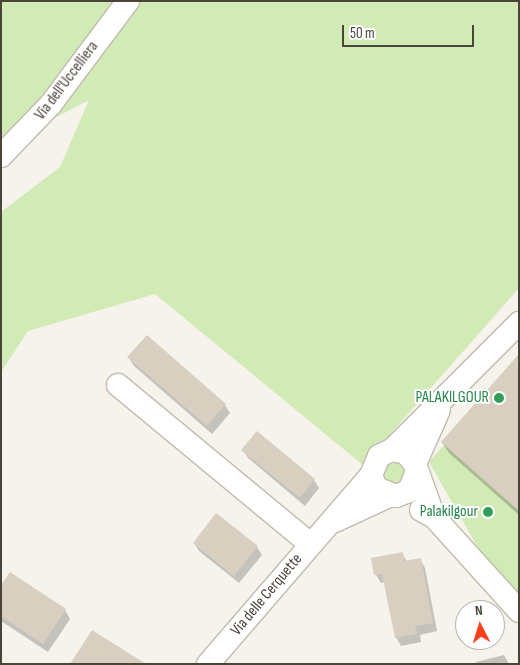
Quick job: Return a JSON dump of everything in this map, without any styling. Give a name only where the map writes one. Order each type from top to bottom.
[{"type":"street","name":"Via dell'Uccelliera","points":[[1,156],[51,104],[128,1]]},
{"type":"street","points":[[519,323],[392,450],[374,461],[371,475],[376,488],[434,517],[519,611]]},
{"type":"street","points":[[118,384],[310,544]]},
{"type":"street","points":[[392,496],[409,491],[443,400]]},
{"type":"street","points":[[392,450],[406,454],[416,468],[434,517]]},
{"type":"street","name":"Via delle Cerquette","points":[[208,664],[325,526],[371,475]]},
{"type":"street","name":"Via delle Cerquette","points":[[325,526],[392,496]]},
{"type":"green space","points":[[1,1],[519,1],[519,288],[363,465],[155,294],[28,331],[1,372],[1,212],[60,167],[89,100],[1,146]]},
{"type":"green space","name":"Palakilgour","points":[[519,354],[519,596],[486,562],[429,462],[444,445],[441,442]]},
{"type":"green space","points":[[398,460],[407,470],[399,486],[385,485],[380,468],[381,464]]},
{"type":"building","points":[[147,335],[226,404],[207,426],[127,357]]},
{"type":"building","name":"PALAKILGOUR","points":[[519,354],[519,511],[441,442]]},
{"type":"building","points":[[257,431],[315,479],[300,498],[241,450]]},
{"type":"building","points":[[216,513],[258,546],[234,576],[193,543]]},
{"type":"building","points":[[403,552],[404,561],[421,558],[433,623],[415,626],[417,634],[395,638],[382,574],[374,575],[371,558]]},
{"type":"building","points":[[10,572],[66,609],[43,644],[1,616],[1,585]]},
{"type":"building","points":[[92,630],[146,664],[70,664]]},
{"type":"place","name":"PALAKILGOUR","points":[[499,398]]},
{"type":"place","name":"Palakilgour","points":[[488,512]]}]
